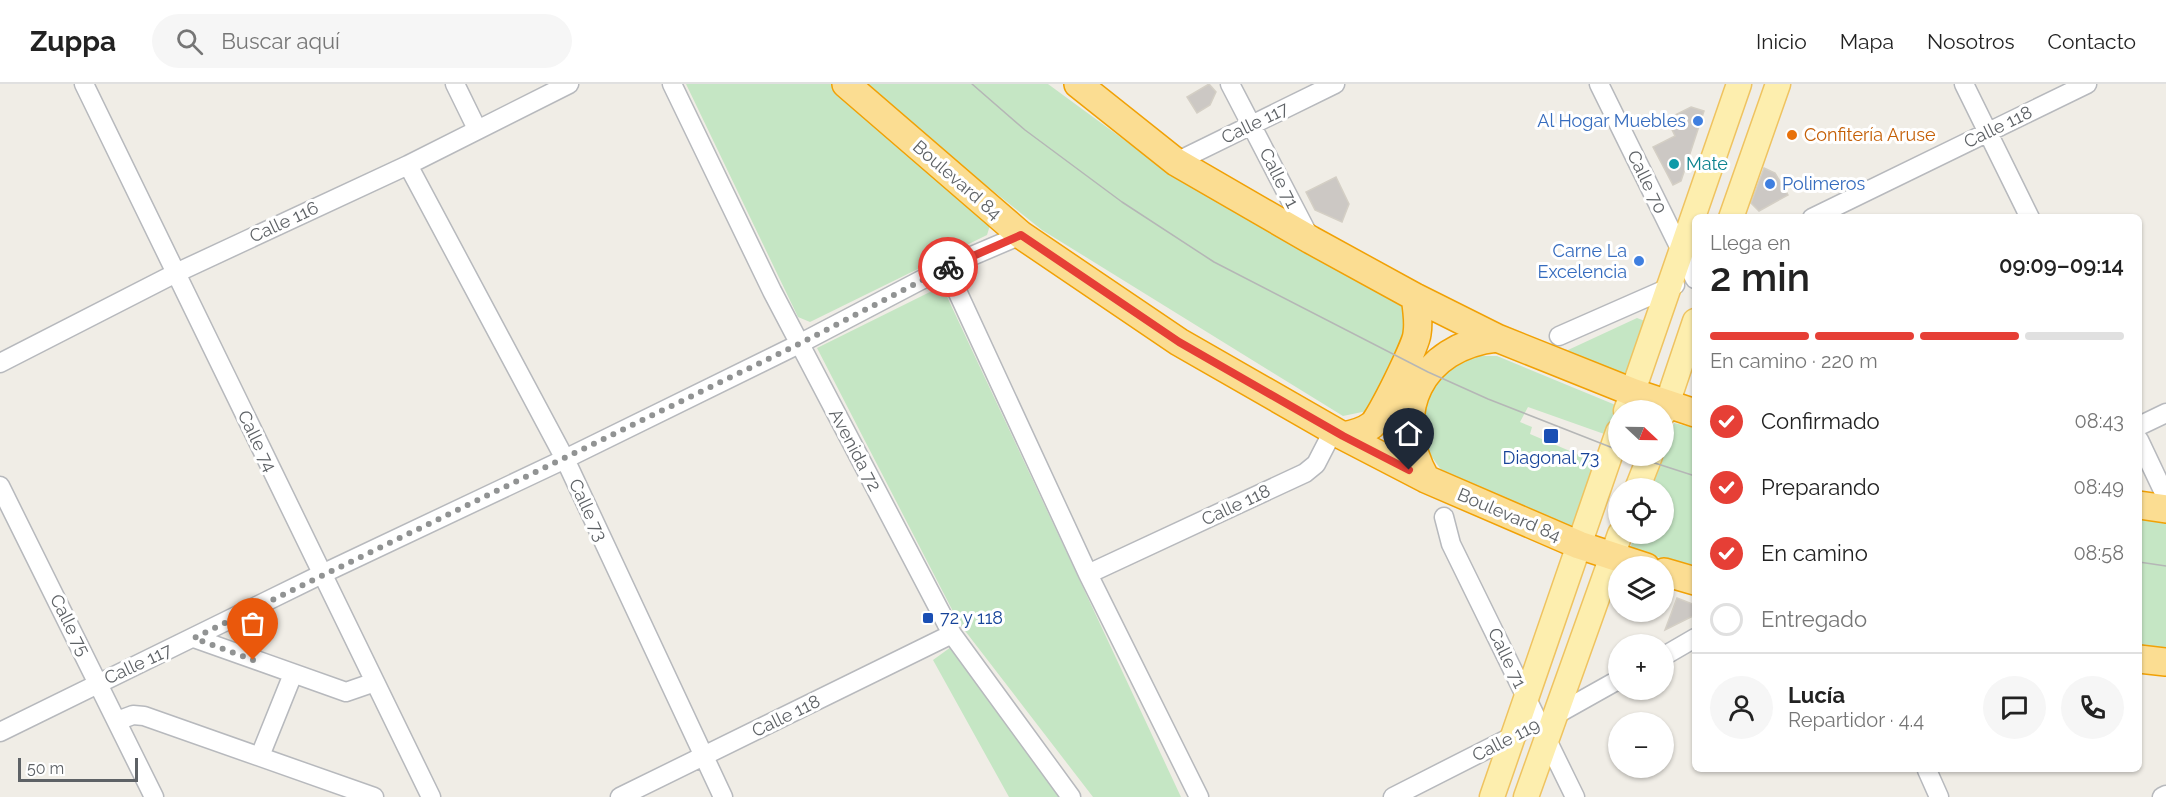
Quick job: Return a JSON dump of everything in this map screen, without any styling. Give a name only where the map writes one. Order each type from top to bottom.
[{"type":"highway","name":"Boulevard 84","points":[[846,84],[1021,235],[1179,342],[1338,434],[1426,479],[1579,545],[1616,546],[1630,556]]},
{"type":"highway","points":[[1078,84],[1176,162],[1311,240],[1415,297],[1627,400]]},
{"type":"highway","points":[[1338,434],[1361,432],[1375,423],[1417,336],[1415,297]]},
{"type":"highway","points":[[1426,479],[1411,445],[1409,426],[1411,408],[1418,389],[1428,372],[1449,353],[1473,342],[1497,338]]},
{"type":"highway","points":[[1674,410],[1692,413]]},
{"type":"highway","points":[[2142,506],[2166,509]]},
{"type":"highway","points":[[1674,575],[1692,579]]},
{"type":"highway","points":[[2142,659],[2166,662]]},
{"type":"main road","points":[[1694,214],[1739,84]]},
{"type":"main road","points":[[1732,214],[1778,84]]},
{"type":"main road","points":[[1629,400],[1692,219]]},
{"type":"main road","points":[[1668,400],[1692,330]]},
{"type":"main road","points":[[1492,797],[1608,461]]},
{"type":"main road","points":[[1526,797],[1546,725],[1616,546]]},
{"type":"street","name":"Calle 74","points":[[84,84],[431,797]]},
{"type":"street","points":[[455,84],[477,129]]},
{"type":"street","name":"Calle 116","points":[[0,363],[176,273],[408,165],[569,84]]},
{"type":"street","name":"Avenida 72","points":[[672,84],[799,344],[952,634],[1071,797]]},
{"type":"street","name":"Calle 71","points":[[1230,84],[1311,240]]},
{"type":"street","name":"Calle 117","points":[[1176,162],[1335,84]]},
{"type":"street","name":"Calle 70","points":[[1599,84],[1692,272]]},
{"type":"street","points":[[1964,84],[2028,214]]},
{"type":"street","name":"Calle 118","points":[[1820,214],[2087,84]]},
{"type":"street","name":"Calle 73","points":[[408,165],[565,459],[723,797]]},
{"type":"street","name":"Calle 117","points":[[0,732],[799,344],[946,267],[1021,235]]},
{"type":"street","points":[[946,267],[1088,574],[1200,797]]},
{"type":"street","points":[[1559,336],[1692,277]]},
{"type":"street","points":[[2142,425],[2166,413]]},
{"type":"street","name":"Calle 118","points":[[1088,574],[1305,473],[1316,464],[1338,434]]},
{"type":"street","points":[[2142,446],[2166,497]]},
{"type":"street","name":"Calle 75","points":[[0,486],[154,797]]},
{"type":"street","name":"Calle 71","points":[[1444,517],[1451,544],[1527,698],[1546,725],[1575,797]]},
{"type":"street","name":"Calle 118","points":[[620,797],[952,634]]},
{"type":"street","points":[[194,638],[346,692],[375,682]]},
{"type":"street","points":[[1674,650],[1692,640]]},
{"type":"street","points":[[260,756],[293,674]]},
{"type":"street","name":"Calle 119","points":[[1393,797],[1513,736],[1546,725],[1608,686]]},
{"type":"street","points":[[117,721],[133,715],[144,716],[260,756],[342,792],[374,797]]},
{"type":"street","points":[[1927,772],[1939,797]]},
{"type":"green space","points":[[686,84],[834,84],[991,222],[987,235],[810,322],[798,317]]},
{"type":"green space","points":[[865,84],[1048,84],[1168,172],[1404,304],[1411,325],[1367,411],[1343,416],[1042,230],[909,124]]},
{"type":"green space","points":[[942,286],[1181,797],[1093,797],[959,623],[817,348]]},
{"type":"green space","points":[[1637,318],[1645,321],[1637,365],[1623,375],[1550,347],[1568,350]]},
{"type":"green space","points":[[1470,356],[1497,356],[1608,402],[1607,435],[1528,407],[1520,422],[1532,427],[1530,434],[1598,463],[1573,532],[1442,471],[1424,446],[1421,409],[1432,384],[1448,365]]},
{"type":"green space","points":[[1674,423],[1692,427],[1692,564],[1674,561],[1674,556],[1653,556],[1629,551],[1631,544],[1674,544],[1674,478],[1655,478],[1659,466],[1674,466]]},
{"type":"green space","points":[[2142,517],[2166,517],[2166,648],[2142,645]]},
{"type":"green space","points":[[951,647],[1063,797],[1009,797],[933,660]]},
{"type":"building","points":[[1209,84],[1216,92],[1210,105],[1197,113],[1187,97]]},
{"type":"building","name":"Mate","points":[[1691,107],[1704,111],[1681,181],[1673,185],[1653,147],[1675,136],[1667,119]]},
{"type":"building","name":"Polimeros","points":[[1764,168],[1775,173],[1788,195],[1759,211],[1751,203]]},
{"type":"building","points":[[1336,177],[1349,204],[1342,222],[1315,210],[1306,192]]},
{"type":"building","points":[[1677,598],[1692,604],[1692,616],[1665,630],[1668,622],[1674,622],[1674,606]]},
{"type":"tram line","points":[[972,84],[1025,130],[1122,202],[1214,262],[1428,372],[1488,399],[1608,446]]},
{"type":"tram line","points":[[1664,466],[1692,475]]},
{"type":"tram line","points":[[2142,562],[2166,566]]},
{"type":"way so far","points":[[253,660],[194,638],[799,344],[948,267]]},
{"type":"place","name":"Al Hogar Muebles","points":[[1698,121]]},
{"type":"place","name":"Confitería Aruse","points":[[1792,135]]},
{"type":"place","name":"Mate","points":[[1674,164]]},
{"type":"place","name":"Polimeros","points":[[1770,184]]},
{"type":"place","name":"Carne La Excelencia","points":[[1639,261]]},
{"type":"place","name":"Diagonal 73","points":[[1551,436]]},
{"type":"place","name":"72 y 118","points":[[928,618]]},
{"type":"route","points":[[948,267],[1021,235],[1179,342],[1343,436],[1409,470]]}]
